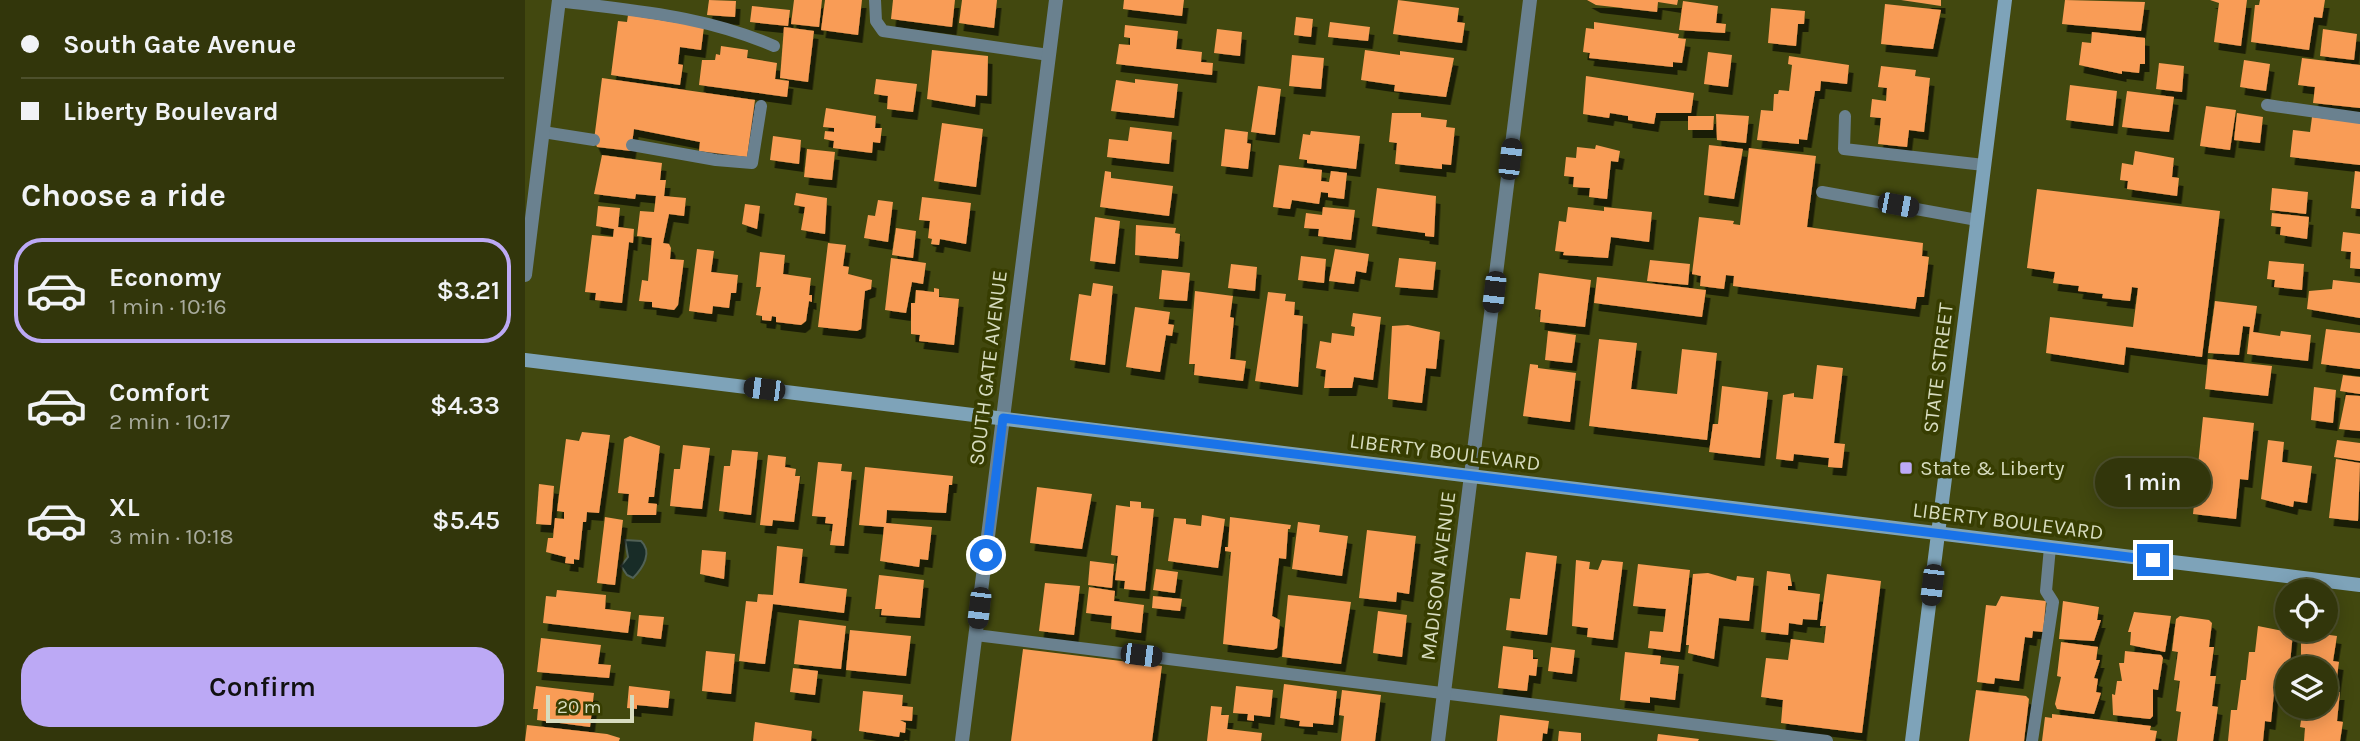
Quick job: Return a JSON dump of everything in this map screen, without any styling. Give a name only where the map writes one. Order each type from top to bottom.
[{"type":"street","name":"SOUTH GATE AVENUE","points":[[962,741],[1056,0]]},
{"type":"street","name":"MADISON AVENUE","points":[[1438,741],[1530,0]]},
{"type":"street","name":"STATE STREET","points":[[1912,741],[2005,0]]},
{"type":"street","points":[[525,275],[559,1]]},
{"type":"street","name":"LIBERTY BOULEVARD","points":[[525,360],[2360,585]]},
{"type":"lane","points":[[875,0],[876,21],[883,31],[1049,55]]},
{"type":"lane","points":[[559,1],[701,20],[733,28],[774,46]]},
{"type":"lane","points":[[2267,105],[2360,118]]},
{"type":"lane","points":[[632,145],[716,160],[752,163],[761,106]]},
{"type":"lane","points":[[1845,116],[1844,149],[1984,165]]},
{"type":"lane","points":[[543,132],[594,140]]},
{"type":"lane","points":[[1822,192],[1977,220]]},
{"type":"lane","points":[[2032,741],[2053,603],[2046,591],[2050,547]]},
{"type":"lane","points":[[976,635],[1827,741]]},
{"type":"water","points":[[625,540],[641,541],[645,545],[643,565],[633,578],[627,575],[621,566],[628,557]]},
{"type":"building","points":[[709,0],[736,1],[735,17],[707,15]]},
{"type":"building","points":[[794,0],[822,0],[819,27],[791,24]]},
{"type":"building","points":[[825,0],[862,0],[858,35],[821,30]]},
{"type":"building","points":[[893,0],[955,0],[952,27],[891,19]]},
{"type":"building","points":[[962,0],[997,0],[994,28],[959,23]]},
{"type":"building","points":[[1124,0],[1184,0],[1182,16],[1123,9]]},
{"type":"building","points":[[1398,0],[1459,8],[1457,22],[1465,23],[1462,43],[1393,34]]},
{"type":"building","points":[[1587,0],[1678,0],[1677,5],[1658,2],[1657,12],[1596,5]]},
{"type":"building","points":[[1901,0],[1941,0],[1941,6]]},
{"type":"building","points":[[2065,0],[2145,2],[2141,31],[2062,24]]},
{"type":"building","points":[[2210,0],[2247,0],[2241,46],[2214,42],[2219,3]]},
{"type":"building","points":[[2260,0],[2325,0],[2322,18],[2314,17],[2309,50],[2251,42],[2255,5],[2259,5]]},
{"type":"building","points":[[1683,1],[1718,6],[1716,23],[1726,24],[1725,33],[1679,30]]},
{"type":"building","points":[[1885,4],[1941,10],[1933,49],[1881,44]]},
{"type":"building","points":[[752,6],[790,10],[788,26],[750,22]]},
{"type":"building","points":[[1771,8],[1805,11],[1804,24],[1798,24],[1796,46],[1768,43]]},
{"type":"building","points":[[628,15],[704,27],[701,50],[680,47],[678,64],[683,65],[680,85],[611,75],[618,21],[627,22]]},
{"type":"building","points":[[1296,17],[1313,19],[1311,37],[1294,35]]},
{"type":"building","points":[[1330,22],[1370,27],[1368,41],[1328,37]]},
{"type":"building","points":[[1594,22],[1679,34],[1678,38],[1686,39],[1682,63],[1673,62],[1673,67],[1589,58],[1590,53],[1583,52],[1586,28],[1594,29]]},
{"type":"building","points":[[1125,25],[1178,31],[1176,49],[1202,52],[1201,62],[1213,63],[1212,75],[1116,64],[1119,44],[1130,45],[1130,38],[1124,37]]},
{"type":"building","points":[[784,27],[814,31],[808,82],[780,78]]},
{"type":"building","points":[[1217,29],[1242,32],[1240,56],[1214,53]]},
{"type":"building","points":[[2323,29],[2357,34],[2354,60],[2320,56]]},
{"type":"building","points":[[2092,32],[2145,38],[2145,64],[2140,64],[2139,73],[2122,71],[2122,74],[2079,65],[2082,42],[2091,43]]},
{"type":"building","points":[[721,46],[748,50],[747,58],[777,63],[775,79],[789,81],[787,97],[699,85],[702,60],[715,60],[716,54],[720,55]]},
{"type":"building","points":[[932,50],[988,56],[987,96],[976,95],[975,107],[927,99]]},
{"type":"building","points":[[1365,50],[1400,55],[1400,51],[1454,58],[1446,97],[1394,91],[1395,85],[1361,80]]},
{"type":"building","points":[[1708,52],[1732,55],[1728,87],[1704,84]]},
{"type":"building","points":[[1292,55],[1324,58],[1321,89],[1289,86]]},
{"type":"building","points":[[1789,56],[1849,65],[1847,84],[1821,81],[1820,91],[1815,91],[1807,140],[1799,139],[1799,144],[1757,140],[1761,110],[1773,111],[1774,94],[1778,94],[1779,90],[1789,91],[1792,65],[1788,64]]},
{"type":"building","points":[[2302,58],[2360,65],[2360,108],[2313,103],[2315,87],[2298,85]]},
{"type":"building","points":[[2244,60],[2270,64],[2266,91],[2240,87]]},
{"type":"building","points":[[2159,63],[2184,66],[2182,92],[2156,89]]},
{"type":"building","points":[[1881,66],[1916,70],[1915,76],[1930,78],[1924,132],[1909,130],[1907,147],[1878,144],[1881,118],[1870,117],[1872,99],[1886,101],[1887,88],[1878,87]]},
{"type":"building","points":[[1586,76],[1694,93],[1691,113],[1656,113],[1654,124],[1628,120],[1628,116],[1610,113],[1609,118],[1583,114]]},
{"type":"building","points":[[602,78],[755,100],[747,157],[699,151],[700,142],[634,129],[631,151],[597,147],[594,140]]},
{"type":"building","points":[[876,79],[917,84],[913,112],[887,109],[888,96],[874,94]]},
{"type":"building","points":[[1135,79],[1178,84],[1174,118],[1111,111],[1116,80],[1135,83]]},
{"type":"building","points":[[2070,85],[2117,91],[2113,126],[2066,120]]},
{"type":"building","points":[[1258,86],[1281,89],[1275,135],[1251,132]]},
{"type":"building","points":[[2127,91],[2174,97],[2169,132],[2122,127]]},
{"type":"building","points":[[2206,106],[2236,110],[2230,150],[2200,146]]},
{"type":"building","points":[[826,108],[876,116],[875,128],[882,128],[880,143],[873,142],[872,153],[833,148],[834,141],[824,139],[825,131],[834,132],[834,128],[823,127]]},
{"type":"building","points":[[1392,113],[1421,113],[1421,117],[1447,120],[1446,127],[1455,128],[1451,165],[1442,164],[1442,169],[1395,164],[1397,143],[1389,142]]},
{"type":"building","points":[[2237,113],[2263,117],[2260,143],[2234,140]]},
{"type":"building","points":[[1716,114],[1749,116],[1746,143],[1717,140]]},
{"type":"building","points":[[1688,116],[1714,116],[1713,130],[1688,130]]},
{"type":"building","points":[[2312,117],[2360,123],[2360,165],[2290,157],[2293,130],[2310,132]]},
{"type":"building","points":[[942,123],[983,129],[976,187],[934,181]]},
{"type":"building","points":[[1130,127],[1172,132],[1169,164],[1107,157],[1109,139],[1128,141]]},
{"type":"building","points":[[1225,129],[1248,132],[1247,143],[1251,144],[1248,169],[1221,166]]},
{"type":"building","points":[[1311,131],[1360,136],[1356,169],[1307,163],[1307,160],[1299,159],[1303,134],[1310,135]]},
{"type":"building","points":[[773,136],[801,140],[799,164],[770,160]]},
{"type":"building","points":[[1596,145],[1620,151],[1618,162],[1611,161],[1607,199],[1589,197],[1590,188],[1573,187],[1574,177],[1564,176],[1566,157],[1576,158],[1577,147],[1595,149]]},
{"type":"building","points":[[1709,145],[1743,149],[1734,199],[1704,195]]},
{"type":"building","points":[[1749,148],[1816,156],[1807,227],[1923,243],[1922,256],[1929,257],[1924,297],[1917,297],[1915,309],[1733,286],[1734,276],[1726,275],[1724,289],[1700,286],[1701,276],[1692,274],[1699,217],[1734,221],[1733,224],[1740,225]]},
{"type":"building","points":[[807,149],[835,152],[832,180],[804,177]]},
{"type":"building","points":[[2135,151],[2174,158],[2172,177],[2179,178],[2177,196],[2127,189],[2128,181],[2120,180],[2122,163],[2133,165]]},
{"type":"building","points":[[602,155],[662,163],[660,180],[666,180],[664,196],[686,198],[684,216],[669,214],[663,243],[669,244],[671,248],[670,259],[684,260],[678,305],[674,310],[652,307],[652,302],[639,301],[642,280],[648,281],[652,238],[637,236],[640,211],[654,212],[656,196],[636,194],[635,199],[594,194]]},
{"type":"building","points":[[1279,165],[1322,170],[1321,181],[1329,182],[1331,171],[1347,173],[1344,199],[1328,197],[1328,193],[1321,192],[1319,204],[1292,200],[1290,209],[1273,207]]},
{"type":"building","points":[[1105,171],[1111,172],[1111,178],[1173,186],[1169,216],[1100,207]]},
{"type":"building","points":[[2355,171],[2360,172],[2360,209],[2351,208]]},
{"type":"building","points":[[1377,188],[1436,196],[1434,237],[1425,236],[1425,233],[1372,226]]},
{"type":"building","points":[[2272,188],[2308,192],[2306,214],[2270,210]]},
{"type":"building","points":[[2037,189],[2220,211],[2202,357],[2126,347],[2124,365],[2046,353],[2050,317],[2133,327],[2138,288],[2132,287],[2130,301],[2102,298],[2103,294],[2078,291],[2079,286],[2053,283],[2055,272],[2027,268]]},
{"type":"building","points":[[796,193],[827,198],[825,234],[801,230],[805,207],[794,205]]},
{"type":"building","points":[[922,197],[971,203],[966,244],[940,239],[939,245],[931,244],[932,239],[928,238],[930,221],[919,220]]},
{"type":"building","points":[[878,200],[893,202],[888,242],[864,238],[868,215],[875,216]]},
{"type":"building","points":[[745,204],[760,206],[757,229],[742,224]]},
{"type":"building","points":[[598,206],[620,208],[618,227],[634,229],[633,243],[629,242],[622,303],[595,300],[596,293],[585,292],[592,235],[613,237],[614,229],[596,226]]},
{"type":"building","points":[[1323,207],[1355,210],[1351,240],[1318,236],[1319,229],[1304,228],[1306,213],[1322,215]]},
{"type":"building","points":[[1568,207],[1604,211],[1604,207],[1652,212],[1649,242],[1611,237],[1608,258],[1563,255],[1564,252],[1555,251],[1559,221],[1566,222]]},
{"type":"building","points":[[2272,213],[2309,217],[2307,239],[2280,235],[2281,227],[2271,226]]},
{"type":"building","points":[[1095,217],[1120,221],[1115,264],[1090,261]]},
{"type":"building","points":[[1136,225],[1176,228],[1175,233],[1180,234],[1178,259],[1135,255]]},
{"type":"building","points":[[896,228],[916,231],[913,258],[892,255]]},
{"type":"building","points":[[2343,232],[2360,234],[2360,269],[2350,268],[2351,252],[2341,251]]},
{"type":"building","points":[[828,243],[846,245],[843,266],[849,267],[848,274],[872,280],[871,289],[865,291],[861,329],[857,331],[818,327]]},
{"type":"building","points":[[697,249],[714,251],[711,272],[738,275],[736,293],[731,293],[729,308],[713,306],[712,314],[689,311]]},
{"type":"building","points":[[1335,249],[1369,254],[1366,273],[1356,271],[1354,284],[1329,281]]},
{"type":"building","points":[[760,252],[785,255],[783,274],[811,278],[809,295],[812,295],[812,302],[809,301],[806,321],[801,325],[776,322],[776,317],[772,316],[771,321],[762,320],[762,316],[756,315],[761,287],[756,287]]},
{"type":"building","points":[[1301,256],[1326,259],[1324,283],[1298,280]]},
{"type":"building","points":[[891,258],[926,263],[923,284],[912,282],[906,313],[885,310]]},
{"type":"building","points":[[1399,258],[1436,262],[1433,290],[1395,287]]},
{"type":"building","points":[[1650,260],[1690,264],[1688,285],[1647,281]]},
{"type":"building","points":[[2269,261],[2304,264],[2302,290],[2274,287],[2275,280],[2267,279]]},
{"type":"building","points":[[1231,264],[1257,267],[1255,291],[1228,288]]},
{"type":"building","points":[[1162,270],[1190,273],[1187,301],[1159,299]]},
{"type":"building","points":[[1539,273],[1591,280],[1585,327],[1540,322],[1541,310],[1535,309]]},
{"type":"building","points":[[1597,277],[1706,290],[1702,317],[1594,303]]},
{"type":"building","points":[[2333,280],[2360,283],[2360,318],[2307,309],[2309,291],[2332,289]]},
{"type":"building","points":[[1093,283],[1113,286],[1105,365],[1070,360],[1079,294],[1091,296]]},
{"type":"building","points":[[934,288],[939,289],[939,297],[959,299],[954,345],[919,341],[920,335],[911,334],[911,303],[915,303],[916,290],[934,292]]},
{"type":"building","points":[[1195,291],[1233,296],[1230,359],[1246,361],[1243,381],[1194,375],[1195,364],[1189,364]]},
{"type":"building","points":[[1268,292],[1286,294],[1285,301],[1295,302],[1294,315],[1303,316],[1298,387],[1255,381]]},
{"type":"building","points":[[2215,301],[2257,306],[2253,332],[2280,336],[2281,331],[2311,335],[2308,361],[2247,354],[2250,327],[2243,326],[2239,355],[2208,353]]},
{"type":"building","points":[[1135,307],[1170,312],[1168,324],[1174,325],[1172,336],[1166,335],[1160,372],[1126,367]]},
{"type":"building","points":[[1353,313],[1381,317],[1373,380],[1354,377],[1352,388],[1324,388],[1326,370],[1316,368],[1320,341],[1331,343],[1332,333],[1354,336],[1355,327],[1351,326]]},
{"type":"building","points":[[1408,325],[1440,332],[1436,369],[1426,368],[1422,403],[1388,399],[1392,326]]},
{"type":"building","points":[[2326,329],[2360,333],[2360,369],[2321,364]]},
{"type":"building","points":[[1548,331],[1576,335],[1572,363],[1545,360]]},
{"type":"building","points":[[1599,339],[1637,343],[1631,389],[1677,394],[1682,349],[1717,353],[1707,440],[1589,426]]},
{"type":"building","points":[[2208,359],[2272,366],[2268,396],[2205,389]]},
{"type":"building","points":[[1530,364],[1538,365],[1538,368],[1576,373],[1570,422],[1523,416]]},
{"type":"building","points":[[1817,365],[1843,368],[1834,443],[1845,444],[1842,468],[1828,467],[1829,458],[1794,454],[1793,461],[1776,459],[1783,395],[1794,393],[1794,397],[1813,399]]},
{"type":"building","points":[[2343,375],[2360,377],[2360,394],[2340,391]]},
{"type":"building","points":[[1722,386],[1768,392],[1760,458],[1709,452],[1713,424],[1718,424]]},
{"type":"building","points":[[2314,387],[2336,390],[2333,423],[2311,420]]},
{"type":"building","points":[[2346,395],[2360,396],[2360,431],[2339,429]]},
{"type":"building","points":[[2203,417],[2254,423],[2248,480],[2240,479],[2236,519],[2193,514]]},
{"type":"building","points":[[582,432],[610,435],[599,513],[587,512],[586,522],[583,522],[579,560],[574,559],[574,564],[565,563],[566,557],[546,552],[548,538],[553,538],[555,518],[564,519],[564,512],[557,511],[566,439],[579,441]]},
{"type":"building","points":[[630,436],[660,446],[654,497],[649,497],[648,503],[657,504],[656,515],[627,515],[629,494],[618,493],[624,439]]},
{"type":"building","points":[[2268,440],[2284,442],[2282,462],[2312,466],[2307,503],[2294,501],[2293,507],[2261,499]]},
{"type":"building","points":[[2337,440],[2360,443],[2360,461],[2334,457]]},
{"type":"building","points":[[683,445],[710,448],[702,509],[670,506],[674,469],[680,469]]},
{"type":"building","points":[[732,450],[758,452],[751,515],[719,511],[724,466],[730,466]]},
{"type":"building","points":[[768,455],[786,457],[785,467],[796,469],[795,476],[800,476],[794,522],[773,520],[772,526],[760,525]]},
{"type":"building","points":[[2336,459],[2360,463],[2358,521],[2329,518]]},
{"type":"building","points":[[818,462],[842,464],[841,471],[852,472],[844,546],[830,545],[833,524],[825,523],[826,517],[812,516]]},
{"type":"building","points":[[865,467],[953,476],[952,485],[949,485],[946,513],[887,510],[886,523],[932,527],[928,560],[920,559],[919,567],[880,561],[884,527],[859,525]]},
{"type":"building","points":[[539,484],[554,486],[551,525],[536,524]]},
{"type":"building","points":[[1037,487],[1092,494],[1082,549],[1030,543]]},
{"type":"building","points":[[1130,501],[1141,502],[1141,508],[1154,509],[1145,591],[1124,589],[1125,581],[1115,580],[1118,556],[1111,555],[1116,505],[1130,507]]},
{"type":"building","points":[[1202,515],[1225,519],[1218,568],[1168,561],[1174,518],[1186,519],[1186,524],[1201,526]]},
{"type":"building","points":[[605,517],[623,520],[615,585],[597,583]]},
{"type":"building","points":[[1230,517],[1291,525],[1288,529],[1286,559],[1279,558],[1272,616],[1280,620],[1277,648],[1273,650],[1223,644],[1231,552],[1225,551],[1225,547],[1228,547]]},
{"type":"building","points":[[1298,522],[1320,525],[1319,532],[1348,536],[1342,576],[1292,569]]},
{"type":"building","points":[[1367,530],[1416,536],[1409,594],[1397,592],[1396,602],[1359,598]]},
{"type":"building","points":[[777,546],[803,549],[799,583],[847,589],[844,613],[773,604],[765,664],[739,661],[746,601],[757,602],[758,594],[773,595]]},
{"type":"building","points":[[702,550],[726,552],[724,579],[700,574]]},
{"type":"building","points":[[1526,552],[1557,556],[1547,635],[1506,630],[1510,598],[1520,599]]},
{"type":"building","points":[[1576,560],[1590,562],[1589,569],[1598,570],[1602,560],[1623,562],[1613,640],[1587,637],[1588,628],[1572,626]]},
{"type":"building","points":[[1090,561],[1114,564],[1112,588],[1088,585]]},
{"type":"building","points":[[1638,564],[1690,570],[1680,652],[1648,648],[1650,631],[1663,632],[1666,609],[1633,606]]},
{"type":"building","points":[[1156,569],[1178,572],[1175,593],[1153,590]]},
{"type":"building","points":[[1767,571],[1790,574],[1792,586],[1788,586],[1788,590],[1820,594],[1817,620],[1803,619],[1802,625],[1789,623],[1788,635],[1761,632]]},
{"type":"building","points":[[1708,573],[1736,581],[1737,576],[1754,578],[1749,621],[1719,618],[1714,659],[1688,653],[1689,645],[1686,645],[1693,574]]},
{"type":"building","points":[[1827,574],[1881,581],[1862,733],[1781,723],[1783,700],[1761,697],[1766,658],[1788,660],[1791,639],[1824,643],[1826,626],[1820,626]]},
{"type":"building","points":[[879,575],[924,580],[920,618],[881,615],[882,609],[875,609]]},
{"type":"building","points":[[1045,583],[1080,586],[1074,635],[1039,631]]},
{"type":"building","points":[[1089,587],[1115,591],[1114,601],[1144,605],[1141,633],[1111,629],[1112,616],[1086,613]]},
{"type":"building","points":[[557,590],[606,595],[605,609],[631,612],[628,633],[543,623],[546,596],[556,597]]},
{"type":"building","points":[[1288,595],[1351,602],[1341,664],[1282,657]]},
{"type":"building","points":[[1153,596],[1182,599],[1180,611],[1152,608]]},
{"type":"building","points":[[2001,596],[2046,601],[2043,632],[2033,631],[2032,638],[2025,637],[2019,681],[1995,678],[1994,684],[1977,682],[1986,605],[1996,606]]},
{"type":"building","points":[[2063,601],[2099,607],[2097,620],[2101,620],[2094,641],[2059,639]]},
{"type":"building","points":[[1378,611],[1407,615],[1402,657],[1373,653]]},
{"type":"building","points":[[2134,612],[2171,616],[2165,652],[2130,645],[2131,632],[2128,632]]},
{"type":"building","points":[[639,615],[664,617],[661,639],[637,636]]},
{"type":"building","points":[[2180,616],[2209,620],[2212,623],[2209,647],[2214,647],[2210,676],[2216,676],[2212,706],[2218,707],[2213,741],[2177,741],[2181,712],[2176,711],[2180,681],[2174,680],[2178,652],[2172,651],[2176,619]]},
{"type":"building","points":[[799,620],[846,626],[841,669],[794,664]]},
{"type":"building","points":[[2258,626],[2275,629],[2275,642],[2292,642],[2291,656],[2275,656],[2275,693],[2271,722],[2265,721],[2263,741],[2228,741],[2231,710],[2237,710],[2241,680],[2246,680],[2249,652],[2255,652]]},
{"type":"building","points":[[850,630],[911,636],[906,676],[846,670]]},
{"type":"building","points":[[541,638],[601,645],[598,664],[611,665],[609,678],[537,672]]},
{"type":"building","points":[[2061,642],[2098,647],[2096,660],[2100,660],[2094,678],[2098,679],[2096,692],[2101,693],[2094,714],[2057,709],[2055,704],[2061,677],[2057,676]]},
{"type":"building","points":[[2301,642],[2336,642],[2334,656],[2301,656]]},
{"type":"building","points":[[1503,646],[1533,650],[1533,659],[1538,659],[1536,676],[1529,675],[1527,691],[1498,688]]},
{"type":"building","points":[[1551,647],[1575,650],[1572,674],[1548,671]]},
{"type":"building","points":[[1023,649],[1162,666],[1152,741],[1011,741]]},
{"type":"building","points":[[706,651],[735,654],[731,694],[702,691]]},
{"type":"building","points":[[2125,651],[2161,655],[2163,658],[2158,690],[2153,689],[2153,716],[2150,719],[2113,715],[2112,694],[2115,695],[2117,681],[2122,681],[2119,663],[2124,663]]},
{"type":"building","points":[[1625,652],[1661,656],[1660,664],[1679,666],[1675,700],[1650,697],[1650,703],[1620,700]]},
{"type":"building","points":[[793,668],[818,671],[815,695],[790,692]]},
{"type":"building","points":[[1284,684],[1337,691],[1333,725],[1313,723],[1313,727],[1299,726],[1300,721],[1280,718]]},
{"type":"building","points":[[536,686],[594,693],[590,727],[537,720],[538,709],[533,709]]},
{"type":"building","points":[[629,686],[670,691],[668,708],[637,705],[637,709],[627,708]]},
{"type":"building","points":[[1236,686],[1273,690],[1270,717],[1254,715],[1254,721],[1247,720],[1248,714],[1233,713]]},
{"type":"building","points":[[1342,690],[1381,695],[1375,741],[1341,741],[1344,716],[1339,715]]},
{"type":"building","points":[[1976,690],[2026,696],[2029,699],[2024,741],[1969,741]]},
{"type":"building","points":[[863,691],[903,695],[902,706],[913,707],[912,721],[900,720],[906,723],[905,733],[900,732],[899,737],[859,731]]},
{"type":"building","points":[[1211,706],[1222,707],[1221,715],[1229,715],[1227,729],[1262,733],[1261,741],[1207,741]]},
{"type":"building","points":[[2052,714],[2151,726],[2150,730],[2157,731],[2155,741],[2042,741],[2045,717],[2052,718]]},
{"type":"building","points":[[1500,715],[1549,721],[1547,734],[1543,733],[1542,741],[1497,741]]},
{"type":"building","points":[[2301,719],[2337,719],[2343,722],[2340,741],[2304,741],[2305,728],[2300,727]]},
{"type":"building","points":[[755,722],[812,731],[811,741],[753,741]]},
{"type":"building","points":[[527,725],[607,734],[620,738],[619,741],[525,741]]},
{"type":"building","points":[[1559,731],[1581,733],[1581,741],[1558,741]]},
{"type":"building","points":[[1658,734],[1699,739],[1657,741]]},
{"type":"place","name":"State & Liberty","points":[[1906,468]]},
{"type":"route","points":[[986,555],[1003,418],[2153,560]]}]
